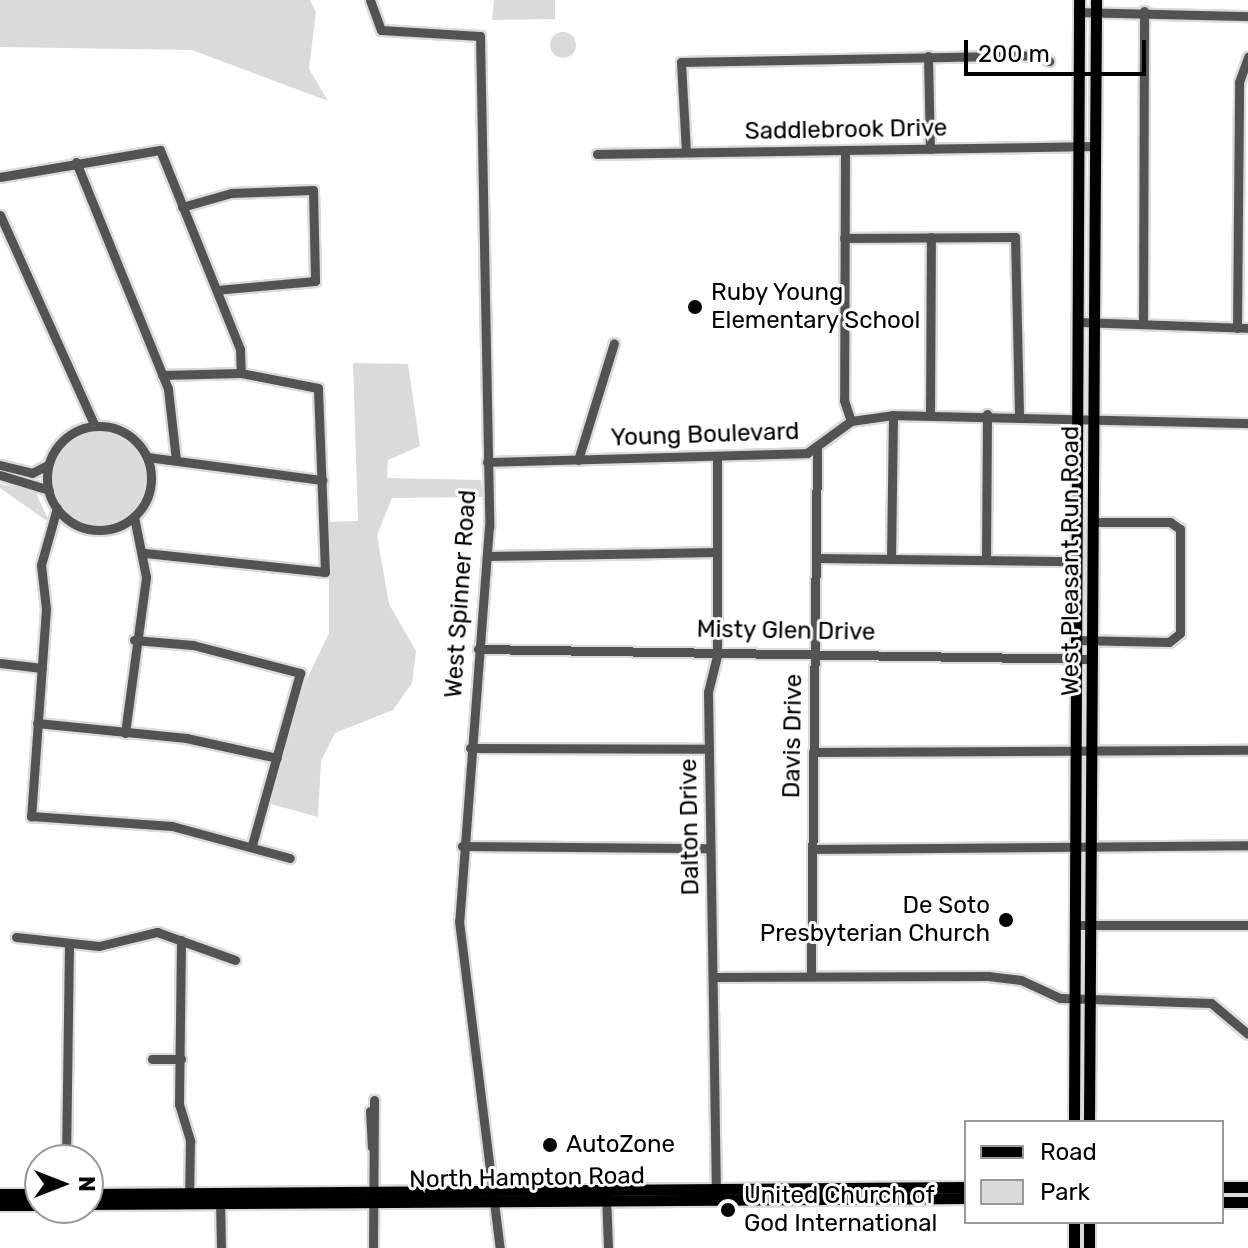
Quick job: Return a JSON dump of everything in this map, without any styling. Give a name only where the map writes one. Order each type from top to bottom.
[{"type":"main road","name":"West Pleasant Run Road","points":[[1074,1120],[1079,6]]},
{"type":"main road","name":"West Pleasant Run Road","points":[[1089,1120],[1096,6]]},
{"type":"main road","name":"North Hampton Road","points":[[900,1193],[964,1187]]},
{"type":"main road","points":[[1224,1187],[1248,1187]]},
{"type":"main road","name":"North Hampton Road","points":[[104,1197],[900,1193],[964,1198]]},
{"type":"main road","points":[[0,1194],[24,1194]]},
{"type":"main road","points":[[1224,1202],[1248,1202]]},
{"type":"main road","points":[[0,1205],[24,1205]]},
{"type":"main road","points":[[1074,1224],[1074,1248]]},
{"type":"main road","points":[[1089,1224],[1089,1248]]},
{"type":"street","name":"West Spinner Road","points":[[370,0],[381,30],[480,36],[487,556],[462,846],[459,921],[500,1248]]},
{"type":"street","points":[[1079,6],[1248,16]]},
{"type":"street","points":[[1143,324],[1144,11]]},
{"type":"street","points":[[686,152],[681,62],[1039,55],[1049,61]]},
{"type":"street","points":[[928,56],[930,149]]},
{"type":"street","points":[[1237,328],[1239,82],[1248,57]]},
{"type":"street","name":"Saddlebrook Drive","points":[[597,154],[1095,146]]},
{"type":"street","points":[[0,177],[160,150],[217,290],[241,373]]},
{"type":"street","points":[[845,150],[844,400],[851,421],[893,415],[1019,413],[1093,424],[1248,423]]},
{"type":"street","points":[[76,162],[174,406],[176,460]]},
{"type":"street","points":[[182,207],[231,193],[313,190],[315,281],[217,290]]},
{"type":"street","points":[[0,215],[82,403],[95,426]]},
{"type":"street","points":[[844,238],[1011,235],[1019,243],[1019,413]]},
{"type":"street","points":[[930,415],[931,237]]},
{"type":"street","points":[[1077,322],[1248,328]]},
{"type":"street","points":[[578,460],[614,343]]},
{"type":"street","points":[[145,553],[325,572],[318,388],[241,373],[162,375]]},
{"type":"street","points":[[80,429],[82,403]]},
{"type":"street","points":[[986,559],[987,414]]},
{"type":"street","points":[[891,559],[893,415]]},
{"type":"street","name":"Young Boulevard","points":[[487,462],[717,457],[817,448],[851,421]]},
{"type":"street","points":[[0,465],[37,473],[80,429],[95,426],[132,436],[147,457],[151,473],[134,517],[145,553],[125,733]]},
{"type":"street","name":"Davis Drive","points":[[811,976],[817,448]]},
{"type":"street","points":[[147,457],[322,480]]},
{"type":"street","name":"Dalton Drive","points":[[716,1193],[709,749],[717,649],[717,457]]},
{"type":"street","points":[[151,473],[176,460]]},
{"type":"street","points":[[49,462],[49,491],[57,508],[79,526]]},
{"type":"street","points":[[0,475],[49,491]]},
{"type":"street","points":[[57,508],[41,565],[42,668],[31,816],[172,826],[252,845],[290,858]]},
{"type":"street","points":[[52,534],[79,526],[122,525],[134,517]]},
{"type":"street","points":[[1075,640],[1177,640],[1182,537],[1170,522],[1093,522]]},
{"type":"street","points":[[122,525],[140,541]]},
{"type":"street","points":[[487,556],[717,552]]},
{"type":"street","points":[[816,558],[1075,561]]},
{"type":"street","points":[[134,640],[193,645],[300,673],[252,845]]},
{"type":"street","name":"Misty Glen Drive","points":[[478,649],[717,649],[1092,659]]},
{"type":"street","points":[[0,663],[42,668]]},
{"type":"street","points":[[37,723],[125,733],[277,758]]},
{"type":"street","points":[[470,748],[709,749]]},
{"type":"street","points":[[813,752],[1248,750]]},
{"type":"street","points":[[812,849],[1248,845]]},
{"type":"street","points":[[462,846],[709,848]]},
{"type":"street","points":[[1074,925],[1248,925]]},
{"type":"street","points":[[16,937],[69,946],[112,946],[157,932],[235,960]]},
{"type":"street","points":[[181,940],[181,1059],[189,1198]]},
{"type":"street","points":[[66,1144],[69,946]]},
{"type":"street","points":[[714,977],[988,976],[1074,1000],[1211,1003],[1248,1034]]},
{"type":"street","points":[[152,1059],[181,1059]]},
{"type":"street","points":[[372,1100],[373,1248]]},
{"type":"street","points":[[606,1194],[608,1248]]},
{"type":"street","points":[[220,1198],[221,1248]]},
{"type":"green space","points":[[0,0],[310,0],[316,12],[309,69],[328,101],[192,50],[0,47]]},
{"type":"green space","points":[[494,0],[555,0],[555,19],[492,20]]},
{"type":"green space","points":[[563,32],[572,36],[576,45],[572,54],[563,58],[554,54],[550,45],[554,36]]},
{"type":"green space","points":[[353,363],[408,364],[420,446],[388,460],[387,478],[481,480],[483,497],[392,498],[377,535],[389,604],[416,651],[412,683],[393,710],[335,733],[321,761],[318,817],[271,804],[303,687],[329,633],[329,522],[358,521]]},
{"type":"green space","points":[[100,431],[118,435],[133,445],[143,460],[147,478],[143,496],[133,511],[118,521],[100,525],[82,521],[67,511],[57,496],[53,478],[57,460],[67,445],[82,435]]},
{"type":"green space","points":[[0,484],[35,491],[50,523],[0,488]]},
{"type":"place","name":"Ruby Young Elementary School","points":[[695,307]]},
{"type":"place","name":"De Soto Presbyterian Church","points":[[1006,920]]},
{"type":"place","name":"AutoZone","points":[[550,1145]]},
{"type":"place","name":"United Church of God International","points":[[728,1210]]}]
